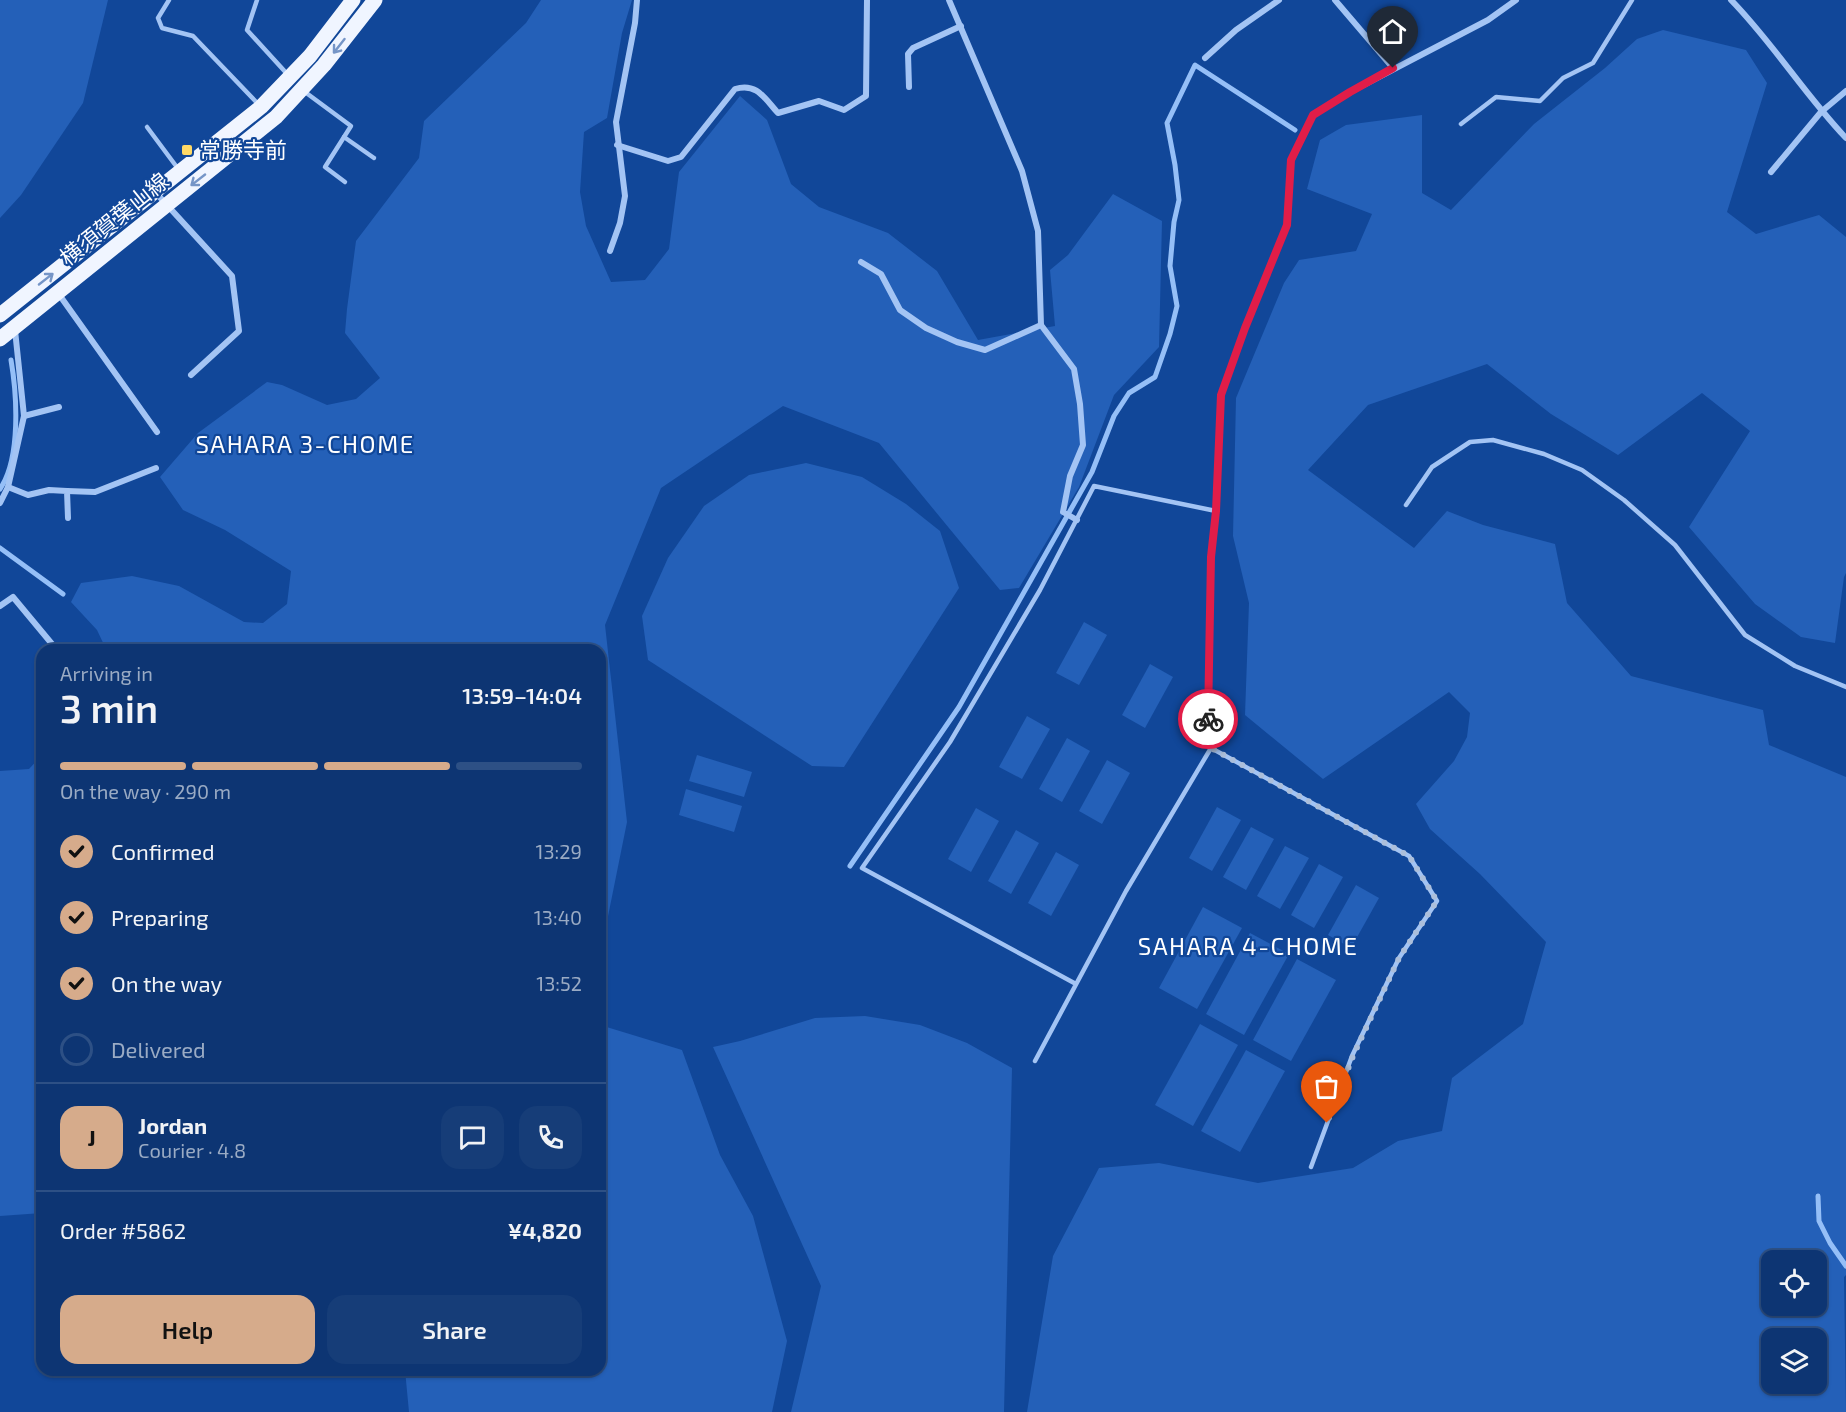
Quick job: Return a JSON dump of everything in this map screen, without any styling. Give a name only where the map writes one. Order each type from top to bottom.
[{"type":"main road","name":"横須賀葉山線","points":[[0,315],[261,107],[291,78],[352,0]]},
{"type":"main road","name":"横須賀葉山線","points":[[0,339],[256,135],[303,90],[375,0]]},
{"type":"street","points":[[610,251],[620,223],[625,196],[617,146],[616,122],[638,0]]},
{"type":"street","points":[[617,146],[668,161],[681,157],[735,89],[746,86],[756,89],[778,113],[819,101],[843,110],[866,96],[867,0]]},
{"type":"street","points":[[949,0],[1025,181],[1038,231],[1041,325],[1074,369],[1080,404],[1083,445],[1070,476],[1063,512],[1077,520]]},
{"type":"street","points":[[1205,58],[1236,30],[1279,0]]},
{"type":"street","points":[[1335,0],[1393,68]]},
{"type":"street","points":[[1216,511],[1221,395],[1245,328],[1287,225],[1291,160],[1313,115],[1393,68],[1488,20],[1516,0]]},
{"type":"street","points":[[1731,0],[1787,66],[1821,112],[1846,138]]},
{"type":"street","points":[[909,87],[908,54],[913,48],[961,26]]},
{"type":"street","points":[[1771,172],[1821,112],[1846,92]]},
{"type":"street","points":[[155,192],[232,276],[238,331],[191,375]]},
{"type":"street","points":[[861,262],[881,274],[900,310],[926,327],[957,342],[986,350],[1041,325]]},
{"type":"street","points":[[58,293],[157,432]]},
{"type":"street","points":[[0,503],[8,487],[24,416],[15,326]]},
{"type":"street","points":[[24,416],[59,407]]},
{"type":"street","points":[[8,487],[28,495],[49,490],[96,492],[156,468]]},
{"type":"street","points":[[67,491],[68,518]]},
{"type":"street","points":[[0,606],[13,597],[52,644]]},
{"type":"lane","points":[[169,0],[158,18],[162,28],[193,36],[261,107]]},
{"type":"lane","points":[[1461,124],[1496,97],[1540,101],[1563,78],[1593,63],[1632,0]]},
{"type":"lane","points":[[254,1],[248,30],[291,78]]},
{"type":"lane","points":[[303,90],[351,126],[325,167],[345,182]]},
{"type":"lane","points":[[147,128],[181,172]]},
{"type":"lane","points":[[344,137],[374,158]]},
{"type":"lane","points":[[1406,505],[1432,467],[1470,442],[1493,440],[1544,454],[1582,470],[1624,500],[1674,545],[1745,635],[1795,666],[1846,687]]},
{"type":"lane","points":[[1035,1061],[1126,891],[1211,748],[1208,721],[1210,604],[1211,557],[1216,511],[1094,486],[1040,590],[950,742],[862,868],[1076,984]]},
{"type":"lane","points":[[1211,748],[1409,856],[1437,901],[1394,968],[1353,1056],[1311,1167]]},
{"type":"shaded area","points":[[0,0],[108,0],[83,103],[21,195],[0,218]]},
{"type":"shaded area","points":[[541,0],[632,0],[622,33],[607,118],[584,132],[580,192],[586,226],[611,282],[645,280],[669,249],[679,172],[740,96],[767,120],[791,184],[819,207],[888,233],[937,271],[978,340],[1055,326],[1050,270],[1068,255],[1113,194],[1162,221],[1159,347],[1114,395],[1079,487],[1019,588],[1000,590],[879,443],[783,406],[661,488],[605,625],[627,822],[606,926],[606,644],[104,644],[97,630],[71,602],[81,583],[132,576],[179,586],[244,622],[263,623],[287,604],[291,571],[225,530],[183,510],[160,477],[198,433],[267,382],[282,385],[327,405],[356,399],[380,378],[345,333],[356,241],[419,158],[424,121],[526,23]]},
{"type":"shaded area","points":[[1663,30],[1746,50],[1767,83],[1727,212],[1756,234],[1819,215],[1846,237],[1846,573],[1835,643],[1801,637],[1755,604],[1689,527],[1750,431],[1702,393],[1618,455],[1551,414],[1487,364],[1368,405],[1308,470],[1414,548],[1447,511],[1483,525],[1555,544],[1567,603],[1631,676],[1763,710],[1769,745],[1846,777],[1846,1275],[1844,1277],[1846,1412],[1027,1412],[1053,1256],[1099,1168],[1159,1163],[1258,1183],[1353,1168],[1398,1141],[1442,1131],[1452,1078],[1523,1024],[1546,942],[1480,874],[1430,829],[1416,804],[1454,761],[1467,737],[1470,713],[1449,692],[1323,779],[1245,715],[1249,603],[1233,536],[1236,398],[1284,283],[1299,260],[1356,251],[1372,214],[1307,189],[1320,140],[1346,125],[1422,115],[1422,193],[1451,210],[1534,124],[1605,68],[1637,39]]},
{"type":"shaded area","points":[[806,463],[862,477],[906,504],[940,531],[959,588],[844,767],[812,766],[648,660],[642,616],[668,558],[704,506],[749,475]]},
{"type":"shaded area","points":[[1084,622],[1107,635],[1079,685],[1056,673]]},
{"type":"shaded area","points":[[1150,664],[1173,677],[1145,728],[1122,715]]},
{"type":"shaded area","points":[[1027,716],[1050,729],[1022,779],[999,767]]},
{"type":"shaded area","points":[[1067,738],[1090,751],[1062,802],[1039,789]]},
{"type":"shaded area","points":[[697,755],[752,772],[744,797],[689,781]]},
{"type":"shaded area","points":[[1107,760],[1130,773],[1102,824],[1079,811]]},
{"type":"shaded area","points":[[36,761],[36,1213],[0,1216],[0,771],[29,769]]},
{"type":"shaded area","points":[[686,789],[742,806],[734,832],[679,815]]},
{"type":"shaded area","points":[[1217,807],[1241,820],[1212,871],[1189,858]]},
{"type":"shaded area","points":[[976,808],[999,821],[971,872],[948,859]]},
{"type":"shaded area","points":[[1251,827],[1274,839],[1246,890],[1223,877]]},
{"type":"shaded area","points":[[1016,830],[1039,843],[1011,894],[988,881]]},
{"type":"shaded area","points":[[1285,846],[1309,858],[1280,909],[1257,896]]},
{"type":"shaded area","points":[[1056,852],[1079,865],[1051,916],[1028,903]]},
{"type":"shaded area","points":[[1319,864],[1343,877],[1314,928],[1291,915]]},
{"type":"shaded area","points":[[1356,885],[1379,898],[1351,948],[1328,935]]},
{"type":"shaded area","points":[[1203,907],[1242,928],[1197,1009],[1159,988]]},
{"type":"shaded area","points":[[1250,933],[1289,954],[1244,1035],[1206,1014]]},
{"type":"shaded area","points":[[1297,959],[1336,980],[1291,1061],[1253,1040]]},
{"type":"shaded area","points":[[865,1016],[920,1025],[967,1043],[1012,1068],[1004,1412],[791,1412],[821,1286],[713,1047],[815,1018]]},
{"type":"shaded area","points":[[1200,1024],[1238,1045],[1193,1126],[1155,1105]]},
{"type":"shaded area","points":[[606,1027],[682,1050],[720,1155],[753,1216],[787,1341],[772,1412],[409,1412],[406,1376],[606,1376]]},
{"type":"shaded area","points":[[1246,1050],[1285,1071],[1240,1152],[1201,1131]]},
{"type":"waterway","points":[[850,866],[959,707],[1092,472],[1114,416],[1129,393],[1155,377],[1177,306],[1170,266],[1174,222],[1179,200],[1167,123],[1195,65],[1295,130]]},
{"type":"waterway","points":[[0,489],[11,461],[16,426],[11,360]]},
{"type":"waterway","points":[[0,548],[63,594]]},
{"type":"waterway","points":[[1818,1196],[1819,1221],[1830,1243],[1846,1266]]},
{"type":"way so far","points":[[1208,719],[1211,748],[1409,856],[1437,901],[1399,958],[1353,1056],[1327,1123]]},
{"type":"place","name":"常勝寺前","points":[[187,150]]},
{"type":"district","name":"SAHARA 3-CHOME","points":[[305,445]]},
{"type":"district","name":"SAHARA 4-CHOME","points":[[1248,947]]},
{"type":"route","points":[[1208,719],[1211,557],[1216,511],[1221,395],[1245,328],[1287,225],[1291,160],[1313,115],[1393,68]]}]
